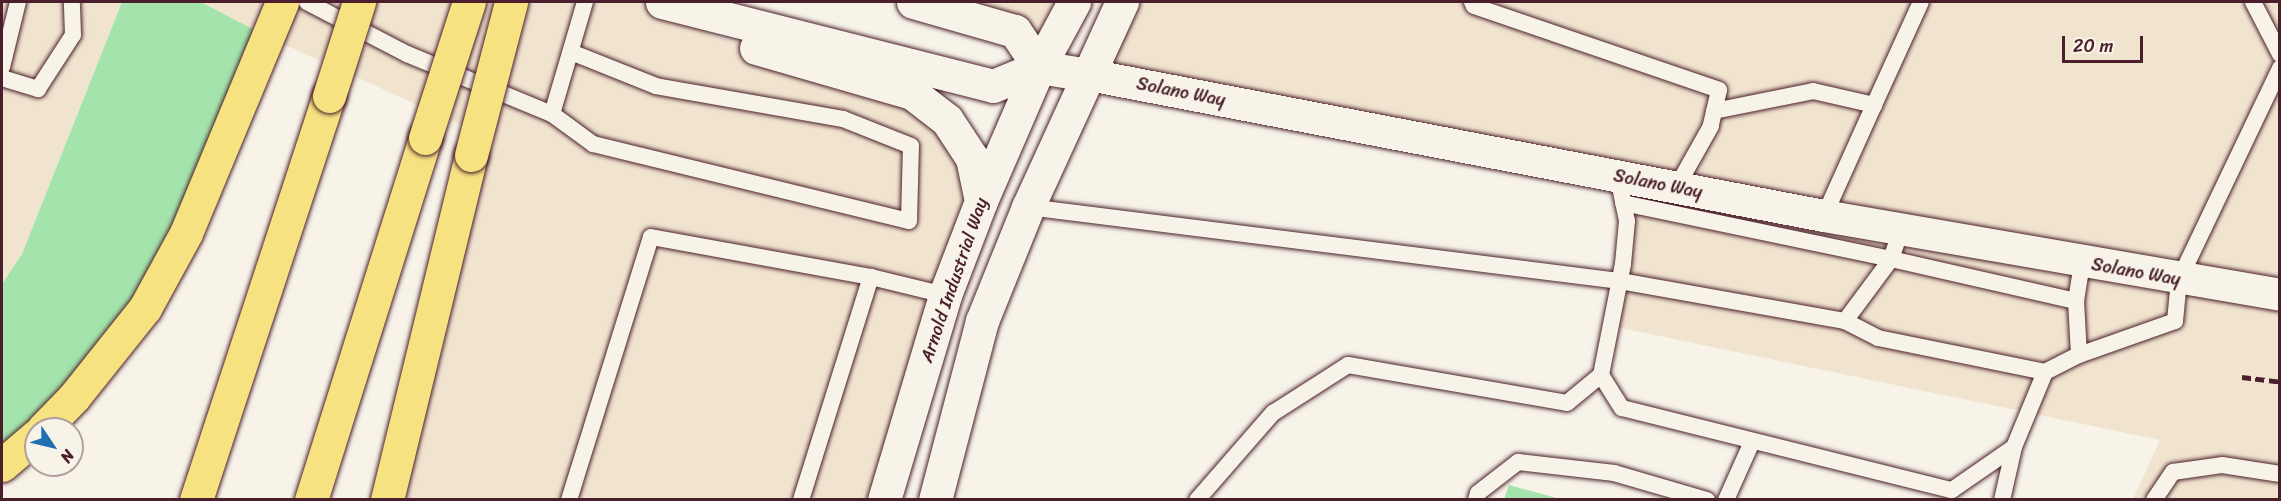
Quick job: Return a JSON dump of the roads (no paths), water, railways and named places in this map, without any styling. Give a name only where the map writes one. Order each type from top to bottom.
[{"type":"highway","points":[[54,417],[90,379],[144,308],[186,233],[282,2]]},
{"type":"highway","points":[[196,500],[359,2]]},
{"type":"highway","points":[[311,500],[469,2]]},
{"type":"highway","points":[[387,500],[471,155],[511,2]]},
{"type":"highway","points":[[2,465],[24,446]]},
{"type":"street","points":[[673,4],[993,86],[1039,67],[1015,31],[962,8],[913,2]]},
{"type":"street","name":"Arnold Industrial Way","points":[[884,500],[945,295],[981,201],[1039,67],[1074,2]]},
{"type":"street","points":[[935,500],[982,321],[1028,207],[1122,2]]},
{"type":"street","points":[[673,4],[711,35],[912,93],[946,120],[972,158],[981,201]]},
{"type":"street","name":"Solano Way","points":[[1039,67],[1089,75],[1621,190],[1676,188],[1824,216],[1896,244],[2082,263],[2280,296]]},
{"type":"lane","points":[[2,67],[18,2]]},
{"type":"lane","points":[[2,78],[38,89],[73,35],[72,2]]},
{"type":"lane","points":[[307,2],[407,54],[552,114],[593,144],[909,221],[911,146],[843,119],[657,86],[571,51]]},
{"type":"lane","points":[[552,114],[585,2]]},
{"type":"lane","points":[[1472,2],[1474,6],[1719,90],[1711,126],[1676,188]]},
{"type":"lane","points":[[1824,216],[1921,2]]},
{"type":"lane","points":[[2253,2],[2280,54]]},
{"type":"lane","points":[[1028,207],[1620,281],[1845,321],[1878,338],[2045,372],[2079,355],[2175,321],[2179,280],[2280,68]]},
{"type":"lane","points":[[1714,111],[1813,91],[1874,105]]},
{"type":"lane","points":[[1197,500],[1273,413],[1348,365],[1567,403],[1601,375],[1620,281],[1627,221],[1621,190],[1896,244],[2076,301]]},
{"type":"lane","points":[[568,500],[651,237],[871,277],[945,295]]},
{"type":"lane","points":[[1845,321],[1896,244]]},
{"type":"lane","points":[[2079,355],[2076,301],[2082,263]]},
{"type":"lane","points":[[801,500],[871,277]]},
{"type":"lane","points":[[2002,500],[2014,447],[2045,372]]},
{"type":"lane","points":[[1601,375],[1622,408],[1952,490],[2014,447]]},
{"type":"lane","points":[[1726,500],[1752,442]]},
{"type":"lane","points":[[1476,500],[1478,493],[1518,462],[1614,473],[1707,500]]},
{"type":"lane","points":[[2154,500],[2173,472],[2222,465],[2280,474]]},
{"type":"railway","points":[[2242,377],[2280,382]]}]
